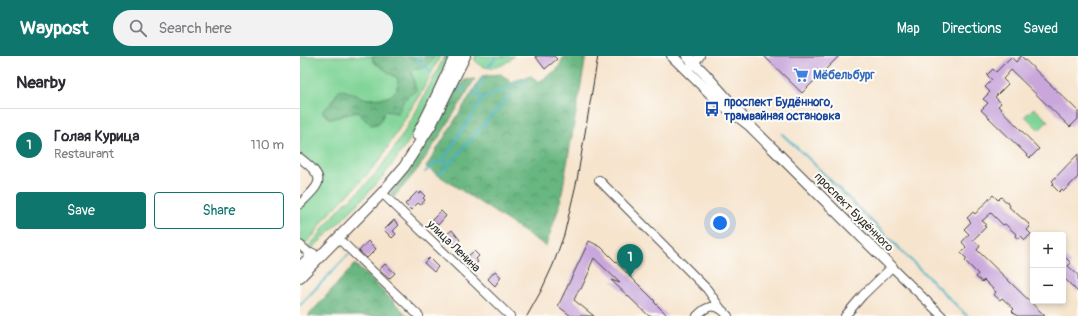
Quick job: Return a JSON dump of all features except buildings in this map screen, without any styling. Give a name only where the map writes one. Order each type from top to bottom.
[{"type":"main road","points":[[300,267],[377,188],[397,165],[420,130],[455,56]]},
{"type":"main road","points":[[300,278],[382,193],[404,167],[431,125],[465,56]]},
{"type":"main road","name":"проспект Будённого","points":[[686,60],[718,101],[749,125],[892,267]]},
{"type":"street","points":[[300,158],[316,172],[319,176],[319,180],[318,186],[300,204]]},
{"type":"street","points":[[599,180],[707,289],[721,309],[728,316]]},
{"type":"street","name":"улица Ленина","points":[[382,193],[510,316]]},
{"type":"street","points":[[338,238],[419,316]]},
{"type":"street","points":[[300,245],[312,255]]},
{"type":"street","points":[[845,316],[863,295],[892,267]]},
{"type":"street","name":"проспект Будённого","points":[[892,267],[942,316]]},
{"type":"street","points":[[697,316],[711,306],[721,309]]},
{"type":"green space","points":[[300,56],[372,56],[374,62],[393,75],[407,57],[406,56],[440,56],[426,84],[380,160],[323,221],[314,235],[304,245],[300,242],[300,209],[319,187],[321,183],[321,172],[300,155]],"holes":[[[340,89],[367,99],[376,99],[363,117],[357,112],[330,119],[322,112],[331,103]]]},
{"type":"green space","points":[[372,56],[405,56],[424,60],[426,56],[434,56],[428,66],[411,70],[416,90],[404,100],[398,113],[385,111],[379,124],[371,125],[357,112],[330,119],[322,112],[331,103],[340,89],[367,99],[390,96],[397,90],[398,79],[374,62]]},
{"type":"green space","points":[[445,56],[452,56],[421,120],[407,144],[390,168],[358,204],[312,249],[308,247],[346,202],[367,183],[386,160],[414,116]]},
{"type":"green space","points":[[475,56],[514,56],[500,66],[489,68],[479,64],[475,60]]},
{"type":"green space","points":[[564,56],[586,56],[560,204],[546,246],[426,167],[482,76],[501,74],[511,82],[531,76],[539,82],[558,69]]},
{"type":"green space","points":[[475,79],[417,170],[393,198],[389,195],[405,173],[452,92],[465,80]]},
{"type":"green space","points":[[1034,108],[1048,121],[1039,130],[1025,116]]},
{"type":"green space","points":[[355,264],[408,316],[308,316]]},
{"type":"waterway","points":[[414,56],[431,72]]},
{"type":"waterway","points":[[489,66],[497,56]]},
{"type":"waterway","points":[[475,94],[483,79]]},
{"type":"waterway","points":[[473,93],[483,98],[526,80]]},
{"type":"waterway","points":[[458,87],[466,90]]},
{"type":"waterway","points":[[438,175],[446,168],[510,95]]},
{"type":"waterway","points":[[446,168],[445,157],[483,98]]},
{"type":"waterway","points":[[782,134],[967,316]]},
{"type":"waterway","points":[[425,172],[437,162],[446,161]]},
{"type":"waterway","points":[[300,305],[349,254]]},
{"type":"tram line","points":[[527,316],[553,265],[564,235],[577,180],[598,56]]},
{"type":"place","name":"Мёбельбург","points":[[801,75]]},
{"type":"place","name":"проспект Будённого, трамвайная остановка","points":[[712,109]]},
{"type":"place","name":"Голая Курица","points":[[630,277]]}]
